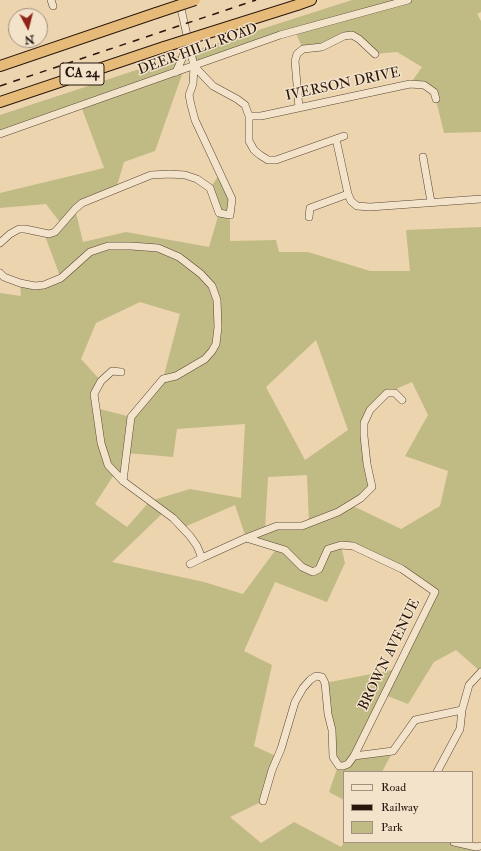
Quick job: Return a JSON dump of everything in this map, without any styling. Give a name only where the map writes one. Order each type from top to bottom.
[{"type":"highway","name":"CA 24","points":[[0,66],[195,0]]},
{"type":"highway","name":"CA 24","points":[[0,102],[311,0]]},
{"type":"street","points":[[0,243],[10,234],[19,229],[49,234],[55,232],[82,203],[151,175],[185,175],[197,179],[210,188],[219,213],[230,215],[232,198],[195,120],[191,105],[190,95],[193,84],[194,66],[179,0]]},
{"type":"street","name":"DEER HILL ROAD","points":[[0,134],[280,35],[408,0]]},
{"type":"street","points":[[299,108],[295,61],[297,54],[303,49],[322,47],[344,36],[352,35],[359,39],[375,54]]},
{"type":"street","points":[[176,72],[182,59],[187,39]]},
{"type":"street","points":[[194,66],[213,86],[237,99],[245,106],[249,116],[249,141],[254,150],[268,160],[276,160],[344,136]]},
{"type":"street","name":"IVERSON DRIVE","points":[[249,116],[261,116],[410,84],[424,85],[434,92],[436,99]]},
{"type":"street","points":[[336,139],[348,194],[351,201],[357,206],[370,207],[481,199]]},
{"type":"street","points":[[423,157],[431,202]]},
{"type":"street","points":[[309,217],[310,208],[348,194]]},
{"type":"street","points":[[0,273],[20,283],[35,286],[44,285],[61,278],[90,252],[108,246],[131,246],[158,248],[179,257],[201,274],[212,286],[217,300],[218,327],[216,344],[205,359],[176,376],[163,379],[131,417],[123,481]]},
{"type":"street","points":[[121,372],[112,371],[101,381],[94,394],[101,442],[108,465],[123,481],[173,518],[190,536],[197,546],[202,558]]},
{"type":"street","points":[[190,564],[246,538],[277,526],[302,526],[338,512],[361,498],[372,487],[366,464],[364,423],[370,410],[387,393],[395,393],[402,400]]},
{"type":"street","name":"BROWN AVENUE","points":[[246,538],[285,550],[302,567],[313,572],[319,569],[328,548],[341,545],[353,546],[402,569],[435,592],[354,756]]},
{"type":"street","points":[[438,771],[460,729],[462,710],[468,685],[481,672]]},
{"type":"street","points":[[263,801],[272,770],[281,749],[296,702],[303,688],[316,676],[322,677],[325,683],[328,714],[332,730],[333,757],[338,766],[348,764],[354,756],[393,751],[415,720],[462,710]]},
{"type":"street","points":[[458,843],[476,847],[481,846]]},
{"type":"green space","points":[[352,0],[481,0],[481,12],[477,14],[481,21],[481,132],[444,133],[434,92],[410,84],[422,67],[397,52],[375,54],[352,35],[303,49],[295,31],[194,66],[192,56],[196,50]]},
{"type":"green space","points":[[179,56],[179,61],[184,69],[155,151],[124,162],[116,189],[75,209],[83,242],[126,232],[209,247],[219,213],[210,188],[220,174],[232,199],[230,215],[230,241],[276,240],[279,252],[308,252],[370,271],[410,271],[406,230],[481,227],[481,672],[456,650],[434,662],[408,704],[385,695],[355,755],[393,751],[383,771],[343,771],[343,799],[329,792],[338,766],[333,757],[325,683],[397,669],[435,592],[402,569],[353,546],[341,546],[345,563],[327,602],[275,582],[244,651],[272,665],[254,746],[278,757],[263,801],[230,817],[261,843],[294,822],[341,847],[343,843],[458,843],[476,847],[477,851],[0,851],[0,293],[21,296],[20,283],[35,286],[61,279],[44,233],[49,234],[62,225],[46,204],[0,208],[0,193],[104,168],[81,106],[0,134],[0,115]],"holes":[[[140,302],[180,314],[163,379],[131,417],[96,408],[94,394],[101,381],[81,359],[96,323]],[[316,340],[348,430],[305,460],[266,387]],[[412,382],[428,415],[405,456],[448,471],[440,506],[401,529],[351,505],[372,487],[364,423],[387,393]],[[245,424],[241,498],[190,489],[150,501],[127,527],[95,504],[115,473],[123,481],[127,453],[173,457],[177,429]],[[307,475],[309,523],[265,530],[268,477]],[[235,505],[246,538],[277,548],[243,594],[204,582],[112,562],[164,512],[182,528]]]},
{"type":"railway","points":[[0,86],[256,0]]}]
